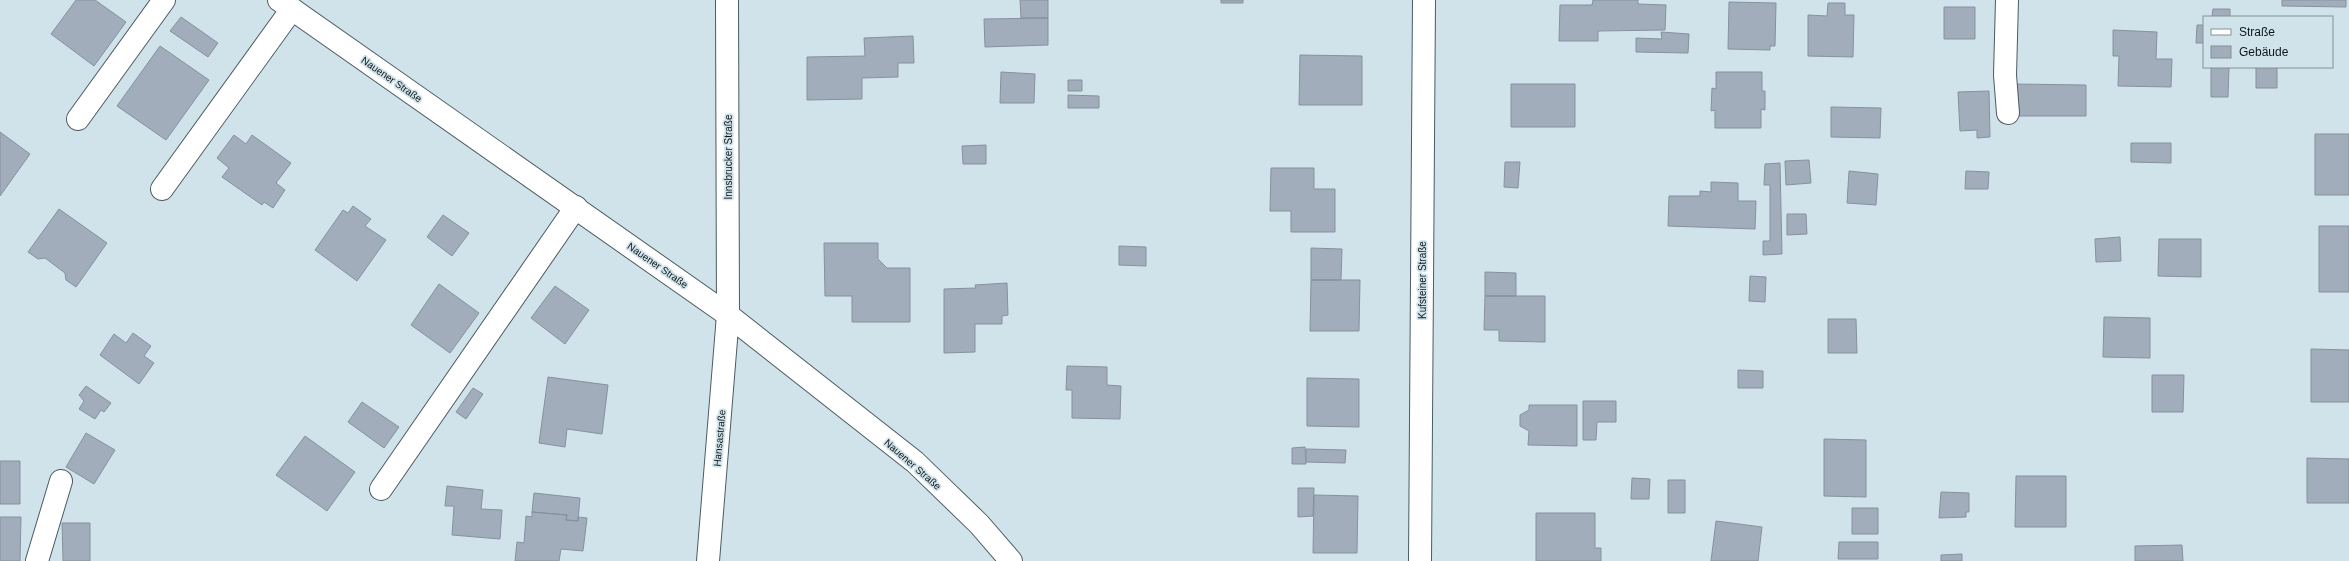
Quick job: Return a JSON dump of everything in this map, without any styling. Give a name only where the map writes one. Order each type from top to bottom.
[{"type":"street","points":[[78,119],[164,0]]},
{"type":"street","name":"Innsbrucker Straße","points":[[727,0],[728,315]]},
{"type":"street","name":"Kufsteiner Straße","points":[[1420,561],[1424,0]]},
{"type":"street","points":[[2007,0],[2005,75],[2008,113]]},
{"type":"street","points":[[162,189],[286,4]]},
{"type":"street","name":"Nauener Straße","points":[[286,4],[728,315],[915,462],[979,524],[1011,561]]},
{"type":"street","points":[[381,489],[576,207]]},
{"type":"street","name":"Hansastraße","points":[[708,561],[728,315]]},
{"type":"street","points":[[37,561],[61,481]]},
{"type":"building","points":[[76,0],[95,0],[126,22],[94,66],[51,34]]},
{"type":"building","points":[[1020,0],[1048,0],[1048,18],[1021,18]]},
{"type":"building","points":[[1221,0],[1243,0],[1243,3],[1221,3]]},
{"type":"building","points":[[1593,0],[1638,0],[1638,4],[1666,5],[1665,30],[1598,31],[1598,41],[1559,41],[1560,5],[1592,5]]},
{"type":"building","points":[[2282,0],[2346,0],[2346,7],[2282,6]]},
{"type":"building","points":[[1729,2],[1776,3],[1775,46],[1770,46],[1770,50],[1728,49]]},
{"type":"building","points":[[1828,3],[1845,3],[1845,15],[1854,15],[1853,57],[1808,56],[1808,15],[1827,16]]},
{"type":"building","points":[[1944,7],[1975,7],[1975,39],[1944,39]]},
{"type":"building","points":[[2213,9],[2230,9],[2230,16],[2212,16]]},
{"type":"building","points":[[181,17],[218,43],[208,57],[170,31]]},
{"type":"building","points":[[1048,18],[1048,45],[985,47],[984,19]]},
{"type":"building","points":[[2197,25],[2203,25],[2203,43],[2196,43]]},
{"type":"building","points":[[2113,30],[2157,32],[2156,59],[2172,59],[2171,87],[2118,86],[2119,56],[2113,56]]},
{"type":"building","points":[[1661,32],[1689,34],[1688,53],[1636,52],[1636,38],[1662,39]]},
{"type":"building","points":[[913,36],[914,63],[898,63],[898,77],[862,78],[862,99],[807,100],[807,57],[865,56],[864,38]]},
{"type":"building","points":[[160,46],[209,80],[166,140],[117,106]]},
{"type":"building","points":[[1300,55],[1362,56],[1362,105],[1299,105]]},
{"type":"building","points":[[2211,68],[2229,68],[2228,97],[2211,97]]},
{"type":"building","points":[[2256,68],[2277,68],[2277,88],[2256,88]]},
{"type":"building","points":[[1001,72],[1035,74],[1034,103],[1000,103]]},
{"type":"building","points":[[1716,72],[1762,72],[1762,91],[1765,91],[1765,110],[1761,109],[1761,128],[1715,128],[1715,110],[1711,111],[1712,88],[1716,89]]},
{"type":"building","points":[[1068,80],[1082,80],[1082,91],[1068,91]]},
{"type":"building","points":[[1511,84],[1575,84],[1575,127],[1511,127]]},
{"type":"building","points":[[2013,84],[2086,85],[2086,116],[2013,116]]},
{"type":"building","points":[[1989,91],[1990,137],[1977,138],[1977,130],[1960,131],[1958,92]]},
{"type":"building","points":[[1068,95],[1099,96],[1099,108],[1068,108]]},
{"type":"building","points":[[1831,107],[1881,108],[1880,138],[1831,137]]},
{"type":"building","points":[[0,132],[30,154],[0,196]]},
{"type":"building","points":[[2315,134],[2349,134],[2349,195],[2315,195]]},
{"type":"building","points":[[234,135],[246,144],[252,135],[291,163],[276,183],[285,190],[273,208],[264,202],[262,205],[222,177],[229,168],[217,158]]},
{"type":"building","points":[[2131,143],[2171,143],[2171,163],[2131,162]]},
{"type":"building","points":[[986,145],[986,164],[963,164],[962,146]]},
{"type":"building","points":[[1809,160],[1811,183],[1786,185],[1785,161]]},
{"type":"building","points":[[1505,162],[1520,162],[1518,188],[1504,187]]},
{"type":"building","points":[[1780,163],[1782,254],[1763,255],[1763,241],[1770,241],[1770,185],[1764,185],[1765,164]]},
{"type":"building","points":[[1271,168],[1314,168],[1314,189],[1335,189],[1335,232],[1291,232],[1291,211],[1270,211]]},
{"type":"building","points":[[1849,171],[1878,174],[1876,205],[1847,203]]},
{"type":"building","points":[[1966,171],[1989,172],[1988,189],[1965,189]]},
{"type":"building","points":[[1711,182],[1738,183],[1738,201],[1756,201],[1755,229],[1668,226],[1669,196],[1700,196],[1700,191],[1711,192]]},
{"type":"building","points":[[353,206],[371,219],[365,226],[386,240],[357,281],[315,250],[343,210],[348,213]]},
{"type":"building","points":[[59,209],[107,243],[76,287],[66,280],[65,273],[45,258],[38,259],[28,252]]},
{"type":"building","points":[[1787,214],[1806,214],[1807,234],[1787,235]]},
{"type":"building","points":[[443,215],[469,233],[452,256],[427,237]]},
{"type":"building","points":[[2319,226],[2349,226],[2349,292],[2319,292]]},
{"type":"building","points":[[2120,237],[2121,261],[2096,262],[2095,239]]},
{"type":"building","points":[[2159,239],[2201,239],[2201,277],[2158,276]]},
{"type":"building","points":[[824,243],[878,243],[878,259],[887,268],[910,268],[910,322],[852,322],[852,296],[825,296]]},
{"type":"building","points":[[1119,246],[1146,247],[1146,266],[1119,265]]},
{"type":"building","points":[[1311,248],[1342,249],[1341,280],[1311,280]]},
{"type":"building","points":[[1485,272],[1516,273],[1516,296],[1485,296]]},
{"type":"building","points":[[1750,276],[1766,277],[1765,302],[1749,301]]},
{"type":"building","points":[[1311,280],[1360,280],[1359,331],[1310,331]]},
{"type":"building","points":[[1007,283],[1008,315],[1002,316],[1002,324],[975,324],[975,352],[944,353],[944,289],[976,288],[975,285]]},
{"type":"building","points":[[439,284],[479,313],[450,353],[411,325]]},
{"type":"building","points":[[555,286],[589,310],[565,344],[531,318]]},
{"type":"building","points":[[1485,296],[1545,296],[1545,342],[1499,341],[1499,330],[1484,330]]},
{"type":"building","points":[[2104,317],[2150,318],[2150,358],[2103,357]]},
{"type":"building","points":[[1828,319],[1856,319],[1857,353],[1828,353]]},
{"type":"building","points":[[133,333],[151,346],[144,356],[154,363],[139,384],[100,355],[114,334],[126,343]]},
{"type":"building","points":[[2311,349],[2349,350],[2349,402],[2311,402]]},
{"type":"building","points":[[1067,366],[1107,367],[1107,385],[1121,386],[1120,419],[1072,418],[1072,390],[1066,390]]},
{"type":"building","points":[[1738,370],[1763,371],[1763,388],[1738,388]]},
{"type":"building","points":[[2152,375],[2184,375],[2183,412],[2152,412]]},
{"type":"building","points":[[548,377],[608,385],[602,434],[567,429],[565,447],[539,443]]},
{"type":"building","points":[[1307,378],[1359,379],[1359,427],[1307,426]]},
{"type":"building","points":[[86,386],[111,403],[104,412],[101,410],[95,419],[79,409],[84,401],[79,395]]},
{"type":"building","points":[[473,388],[483,394],[466,419],[456,412]]},
{"type":"building","points":[[1583,401],[1616,401],[1616,422],[1597,422],[1596,440],[1583,440]]},
{"type":"building","points":[[362,402],[399,427],[384,448],[348,422]]},
{"type":"building","points":[[1529,405],[1577,405],[1577,446],[1528,445],[1529,431],[1520,426],[1520,415],[1529,410]]},
{"type":"building","points":[[86,433],[115,450],[94,484],[66,467]]},
{"type":"building","points":[[305,436],[355,472],[327,511],[276,475]]},
{"type":"building","points":[[1824,439],[1866,440],[1866,497],[1824,496]]},
{"type":"building","points":[[1305,447],[1306,464],[1292,464],[1292,448]]},
{"type":"building","points":[[1306,449],[1346,450],[1345,463],[1306,462]]},
{"type":"building","points":[[2307,458],[2349,459],[2349,503],[2307,503]]},
{"type":"building","points":[[0,461],[20,461],[20,504],[0,504]]},
{"type":"building","points":[[2016,476],[2066,476],[2066,527],[2015,527]]},
{"type":"building","points":[[1632,478],[1650,479],[1649,499],[1631,499]]},
{"type":"building","points":[[1668,480],[1685,480],[1685,513],[1668,513]]},
{"type":"building","points":[[447,486],[483,490],[481,509],[502,510],[500,539],[452,535],[454,506],[445,506]]},
{"type":"building","points":[[1298,488],[1314,488],[1313,516],[1298,517]]},
{"type":"building","points":[[1941,492],[1969,493],[1969,512],[1966,512],[1966,517],[1939,518]]},
{"type":"building","points":[[534,493],[580,498],[578,521],[566,520],[567,515],[532,512]]},
{"type":"building","points":[[1314,495],[1358,496],[1357,553],[1313,553]]},
{"type":"building","points":[[1852,508],[1878,508],[1878,534],[1852,534]]},
{"type":"building","points":[[532,512],[567,515],[566,520],[578,521],[578,517],[587,518],[583,551],[561,549],[559,561],[515,561],[517,542],[524,543],[526,516],[532,517]]},
{"type":"building","points":[[1536,513],[1595,513],[1595,548],[1601,548],[1601,561],[1536,561]]},
{"type":"building","points":[[0,517],[21,517],[20,561],[0,561]]},
{"type":"building","points":[[1716,521],[1762,527],[1758,561],[1711,561]]},
{"type":"building","points":[[62,523],[90,523],[90,561],[63,561]]},
{"type":"building","points":[[1839,542],[1878,542],[1878,559],[1838,559]]},
{"type":"building","points":[[2182,545],[2183,561],[2135,561],[2135,546]]},
{"type":"building","points":[[1962,554],[1962,561],[1941,561],[1941,555]]}]
